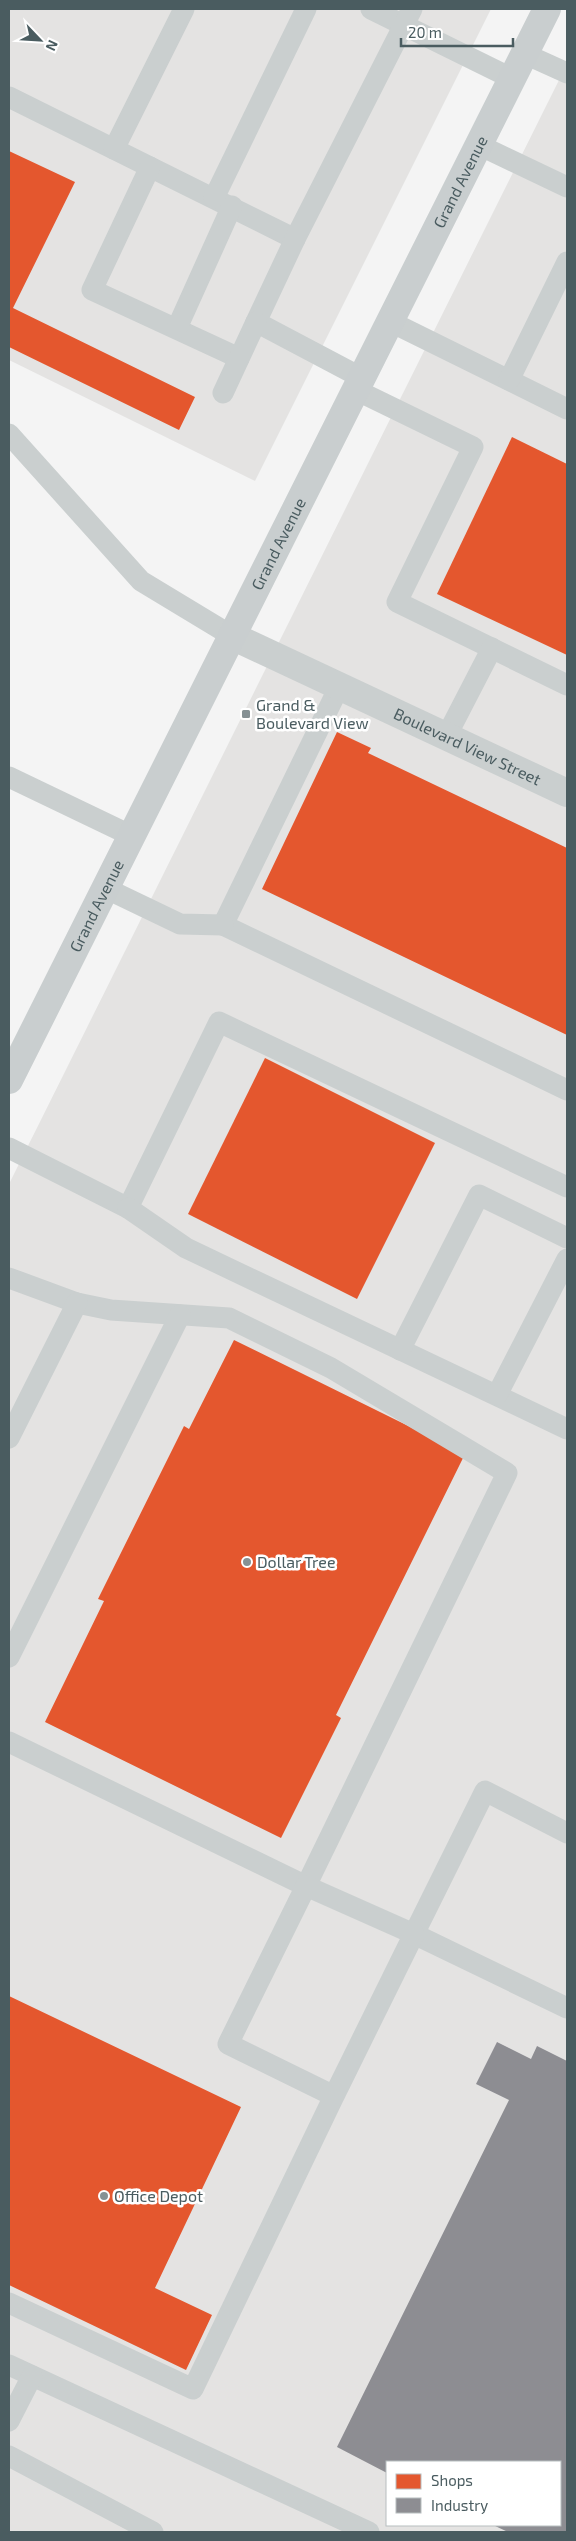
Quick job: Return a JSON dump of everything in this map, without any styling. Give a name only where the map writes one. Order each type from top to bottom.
[{"type":"main road","name":"Grand Avenue","points":[[9,1080],[547,9]]},
{"type":"street","name":"Boulevard View Street","points":[[232,636],[567,793]]},
{"type":"lane","points":[[114,149],[184,9]]},
{"type":"lane","points":[[177,328],[223,202],[306,9]]},
{"type":"lane","points":[[371,9],[408,17],[513,79]]},
{"type":"lane","points":[[223,392],[296,239],[408,17]]},
{"type":"lane","points":[[525,54],[567,73]]},
{"type":"lane","points":[[9,97],[296,239]]},
{"type":"lane","points":[[479,145],[567,187]]},
{"type":"lane","points":[[150,167],[92,290],[239,358]]},
{"type":"lane","points":[[509,380],[567,262]]},
{"type":"lane","points":[[256,322],[359,384],[473,447],[397,602],[567,685]]},
{"type":"lane","points":[[390,322],[567,409]]},
{"type":"lane","points":[[9,434],[141,581],[232,636]]},
{"type":"lane","points":[[446,737],[492,648]]},
{"type":"lane","points":[[223,925],[339,687]]},
{"type":"lane","points":[[9,777],[132,836]]},
{"type":"lane","points":[[106,888],[180,924],[223,925],[567,1090]]},
{"type":"lane","points":[[128,1208],[220,1022],[567,1187]]},
{"type":"lane","points":[[9,1148],[128,1208],[186,1248],[567,1429]]},
{"type":"lane","points":[[400,1350],[479,1195],[567,1238]]},
{"type":"lane","points":[[497,1395],[567,1259]]},
{"type":"lane","points":[[9,1278],[77,1303],[112,1310],[229,1318],[331,1368],[507,1473],[228,2044],[334,2096]]},
{"type":"lane","points":[[9,1438],[77,1303]]},
{"type":"lane","points":[[9,1657],[180,1315]]},
{"type":"lane","points":[[9,1742],[306,1886],[414,1934],[567,2008]]},
{"type":"lane","points":[[9,2303],[193,2389],[334,2096],[485,1791],[567,1833]]},
{"type":"lane","points":[[9,2364],[369,2532]]},
{"type":"lane","points":[[9,2421],[32,2376]]},
{"type":"lane","points":[[9,2456],[154,2532]]},
{"type":"shaded area","points":[[9,9],[491,9],[255,481],[9,360]]},
{"type":"shaded area","points":[[567,64],[567,2532],[9,2532],[9,1184]]},
{"type":"building: Shops","points":[[9,151],[75,182],[13,308],[195,397],[179,430],[9,347]]},
{"type":"building: Shops","points":[[512,437],[567,464],[567,655],[437,594]]},
{"type":"building: Shops","points":[[337,732],[371,748],[368,753],[567,848],[567,1035],[262,889]]},
{"type":"building: Shops","points":[[265,1058],[435,1143],[357,1299],[188,1214]]},
{"type":"building: Shops","points":[[234,1340],[465,1454],[336,1715],[341,1718],[281,1838],[45,1722],[104,1601],[98,1599],[184,1426],[189,1429]]},
{"type":"building: Shops","name":"Office Depot","points":[[9,1996],[241,2107],[155,2288],[212,2315],[186,2370],[9,2285]]},
{"type":"building: Industry","points":[[497,2042],[531,2059],[537,2046],[567,2061],[567,2532],[508,2532],[495,2526],[561,2526],[561,2461],[386,2461],[386,2472],[337,2447],[509,2100],[476,2084]]},
{"type":"place","name":"Grand & Boulevard View","points":[[246,714]]},
{"type":"place","name":"Dollar Tree","points":[[247,1562]]},
{"type":"place","name":"Office Depot","points":[[104,2196]]}]
